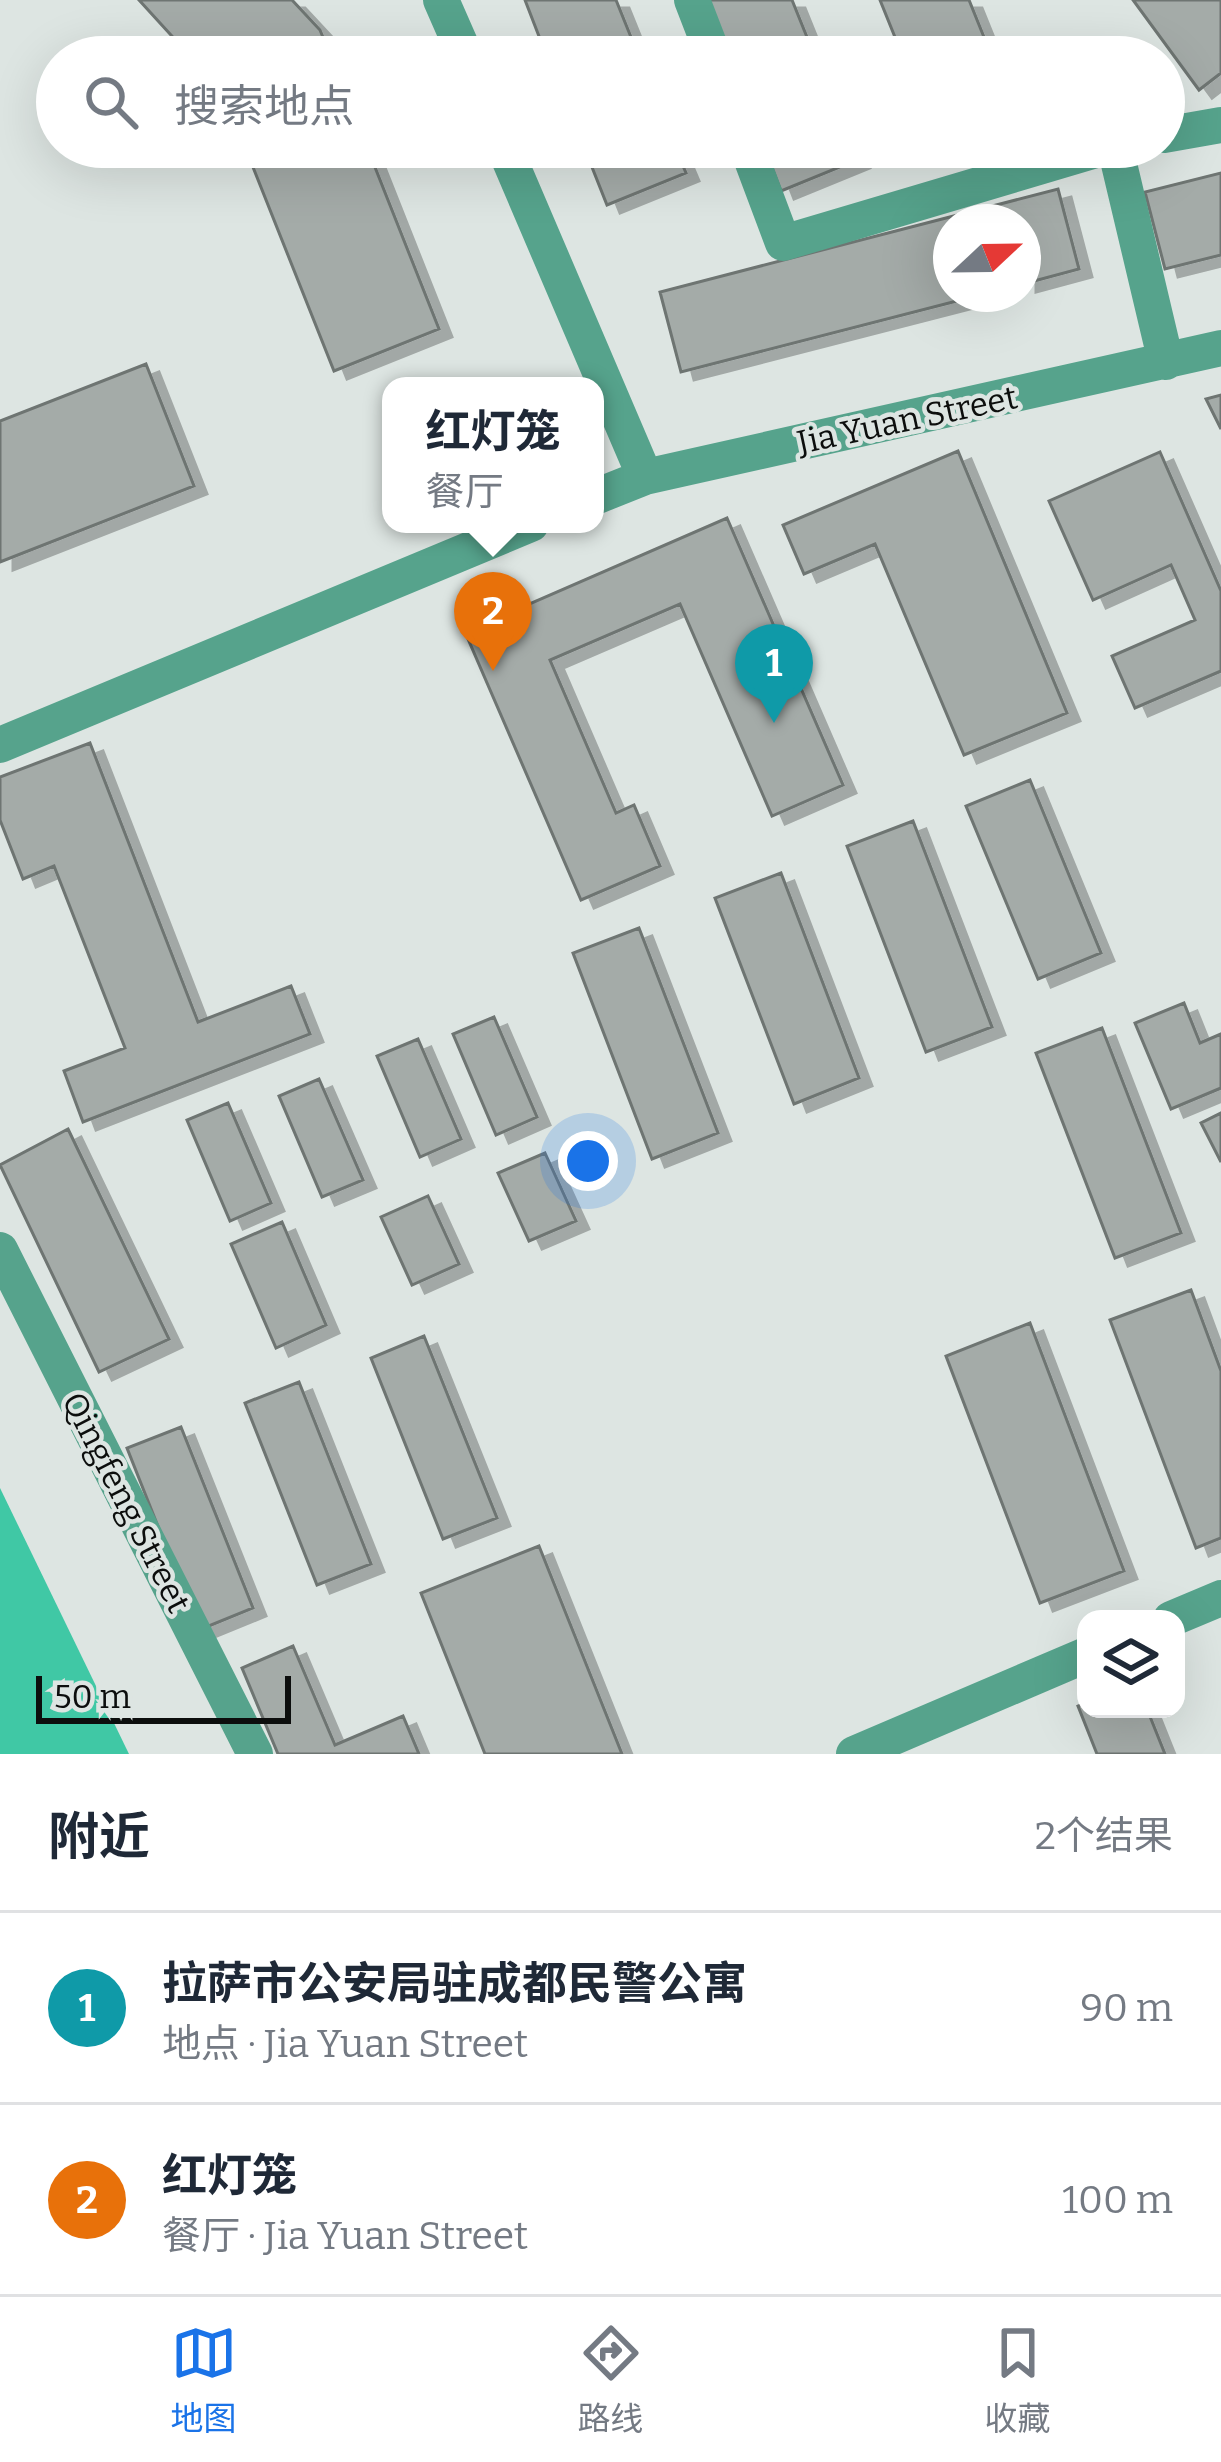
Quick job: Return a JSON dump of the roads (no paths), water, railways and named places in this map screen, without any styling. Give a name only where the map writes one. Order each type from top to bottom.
[{"type":"street","points":[[441,0],[457,36]]},
{"type":"street","points":[[692,0],[706,36]]},
{"type":"street","points":[[1185,131],[1221,125]]},
{"type":"street","points":[[513,168],[602,377]]},
{"type":"street","points":[[755,168],[783,243],[1038,168]]},
{"type":"street","points":[[1115,168],[1166,362]]},
{"type":"street","name":"Jia Yuan Street","points":[[604,493],[645,477],[1221,348]]},
{"type":"street","points":[[604,381],[645,477]]},
{"type":"street","points":[[0,745],[509,533]]},
{"type":"street","name":"Qingfeng Street","points":[[0,1250],[255,1754]]},
{"type":"street","points":[[1185,1613],[1221,1598]]},
{"type":"street","points":[[854,1754],[1077,1659]]},
{"type":"place","name":"红灯笼","points":[[493,671]]},
{"type":"place","name":"拉萨市公安局驻成都民警公寓","points":[[774,723]]}]
